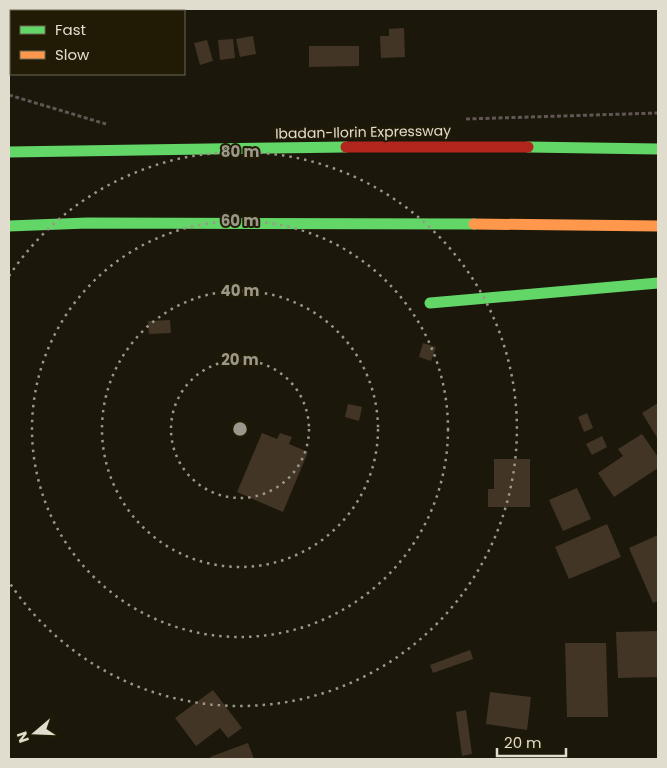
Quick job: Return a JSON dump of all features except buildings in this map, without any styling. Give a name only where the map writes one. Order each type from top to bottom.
[{"type":"main road","name":"Ibadan-Ilorin Expressway","points":[[9,152],[414,146],[658,149]]},
{"type":"main road","points":[[9,226],[107,223],[383,223],[658,226]]},
{"type":"main road","points":[[430,302],[658,282]]},
{"type":"traffic: fast","points":[[9,152],[346,147]]},
{"type":"traffic: fast","points":[[528,147],[658,149]]},
{"type":"traffic: fast","points":[[9,226],[87,223],[474,224]]},
{"type":"traffic: fast","points":[[430,303],[658,283]]},
{"type":"traffic: slow","points":[[474,224],[658,226]]},
{"type":"traffic: jam","points":[[346,147],[528,147]]}]
